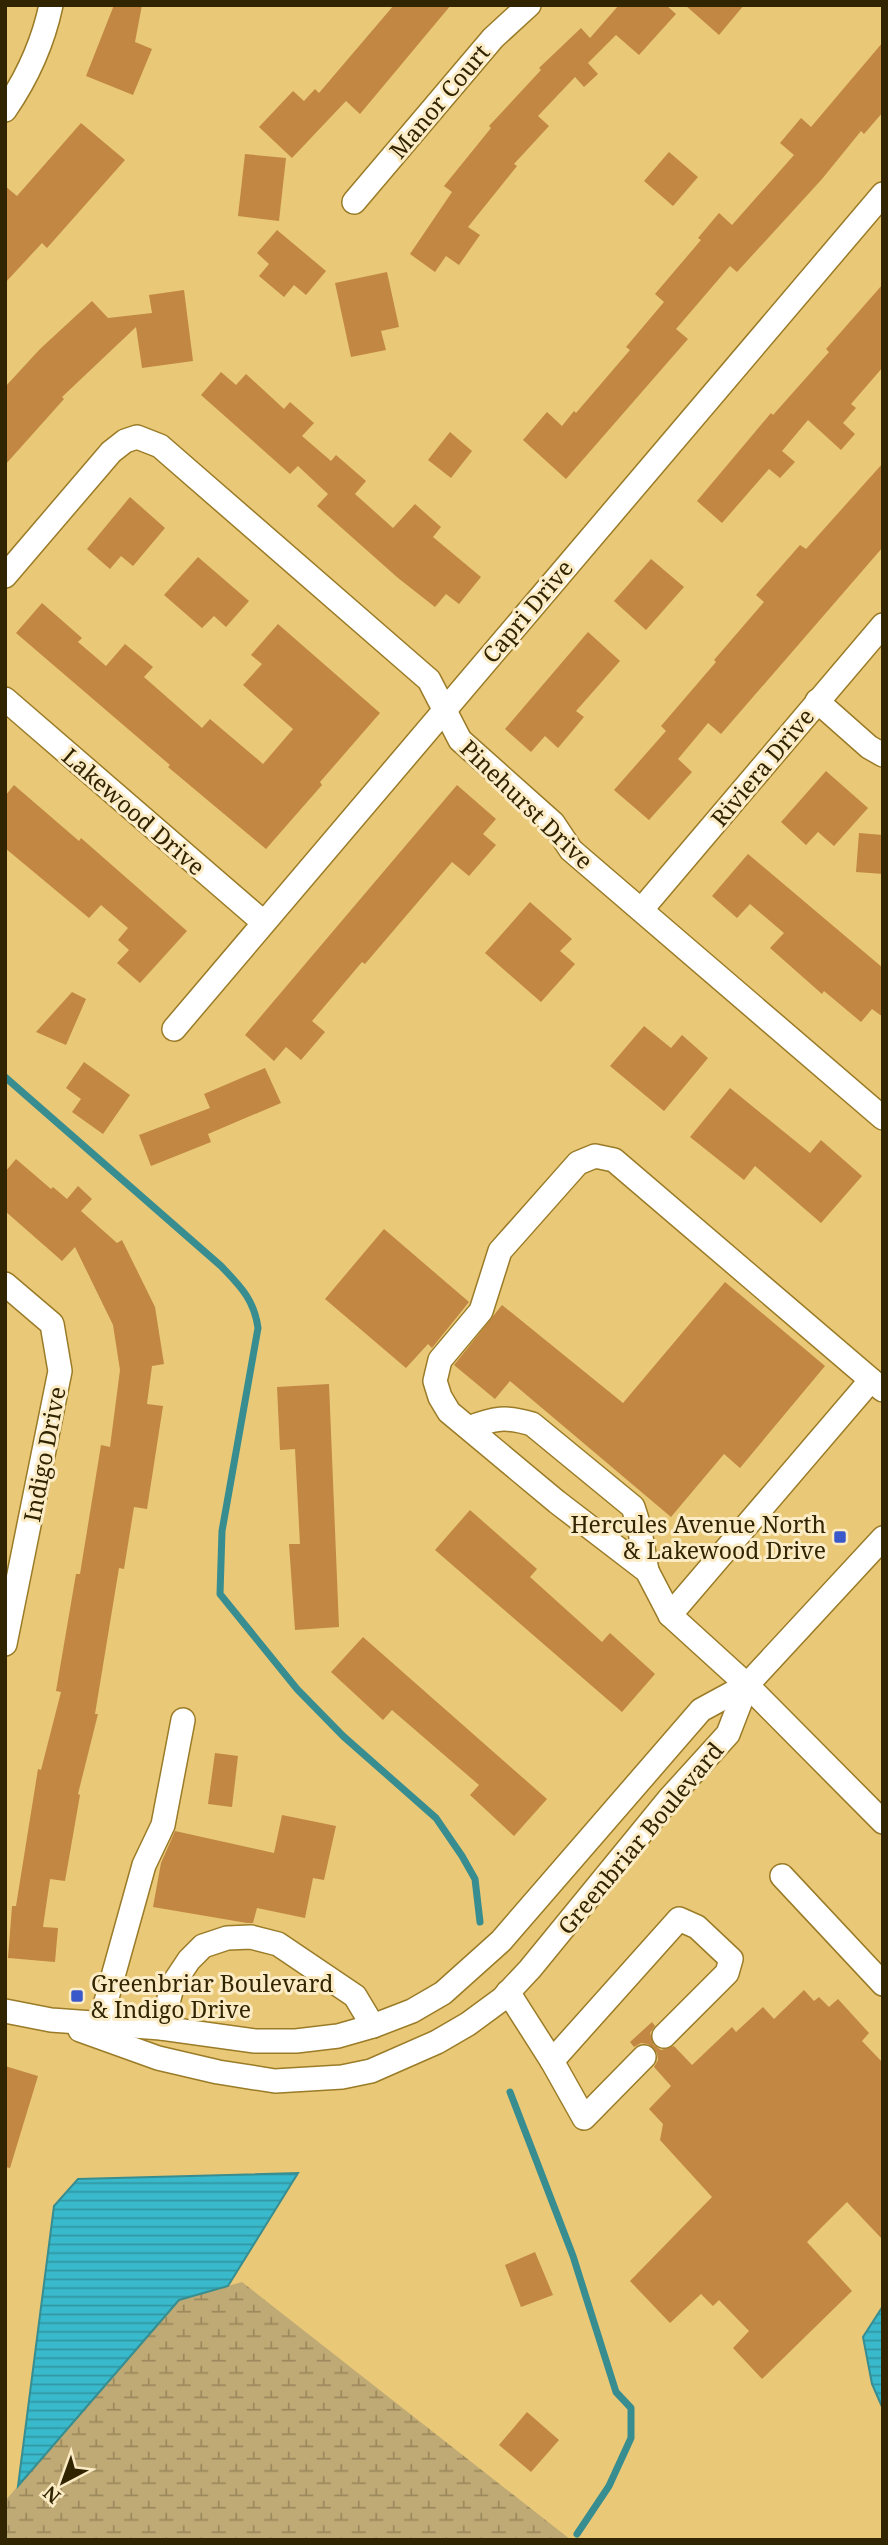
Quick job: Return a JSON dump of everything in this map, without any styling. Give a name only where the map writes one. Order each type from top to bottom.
[{"type":"street","points":[[5,110],[20,89],[36,53],[51,5]]},
{"type":"street","name":"Manor Court","points":[[354,202],[492,38],[529,5]]},
{"type":"street","name":"Capri Drive","points":[[174,1028],[883,194]]},
{"type":"street","name":"Pinehurst Drive","points":[[5,576],[118,446],[137,437],[159,446],[429,680],[460,740],[553,823],[571,850],[883,1118]]},
{"type":"street","name":"Riviera Drive","points":[[642,909],[883,625]]},
{"type":"street","name":"Lakewood Drive","points":[[5,699],[263,922]]},
{"type":"street","points":[[817,701],[869,747],[883,755]]},
{"type":"street","points":[[647,1571],[557,1502],[449,1412],[435,1381],[440,1360],[481,1311],[500,1251],[578,1163],[595,1156],[614,1160],[877,1385],[670,1615]]},
{"type":"street","name":"Indigo Drive","points":[[5,1284],[52,1324],[60,1371],[5,1644]]},
{"type":"street","points":[[469,1428],[493,1419],[514,1419],[532,1424],[632,1507],[639,1527],[647,1571],[670,1615],[747,1685],[883,1822]]},
{"type":"street","points":[[747,1685],[883,1538]]},
{"type":"street","name":"Greenbriar Boulevard","points":[[51,2020],[158,2058],[275,2081],[342,2077],[371,2071],[407,2057],[468,2024],[508,1992],[530,1969],[669,1799],[728,1734],[747,1685]]},
{"type":"street","name":"Greenbriar Boulevard","points":[[5,2011],[51,2020],[161,2028],[255,2041],[296,2041],[338,2036],[411,2011],[443,1993],[501,1941],[701,1710],[747,1685]]},
{"type":"street","points":[[100,2023],[144,1865],[163,1825],[183,1720]]},
{"type":"street","points":[[782,1876],[883,1984]]},
{"type":"street","points":[[552,2061],[679,1919],[697,1927],[731,1959],[727,1973],[664,2035]]},
{"type":"street","points":[[161,2028],[173,1984],[190,1959],[203,1946],[227,1938],[251,1937],[278,1944],[355,1996],[373,2026]]},
{"type":"street","points":[[508,1992],[584,2118],[645,2057]]},
{"type":"green space","points":[[242,2282],[571,2540],[5,2540],[5,2501],[179,2300]]},
{"type":"water","points":[[298,2173],[228,2286],[179,2300],[18,2486],[54,2206],[78,2179]]},
{"type":"water","points":[[883,2306],[883,2409],[872,2384],[863,2337]]},
{"type":"building","points":[[114,5],[142,5],[135,42],[152,49],[133,95],[86,76]]},
{"type":"building","points":[[394,5],[451,5],[360,114],[346,101],[292,158],[259,127],[293,91],[304,101],[315,89],[319,93]]},
{"type":"building","points":[[619,5],[666,5],[676,14],[639,55],[616,35],[588,63],[598,74],[584,87],[575,77],[538,116],[549,126],[514,164],[517,166],[468,227],[480,235],[459,265],[446,256],[435,272],[410,254],[452,192],[444,186],[491,128],[489,126],[541,70],[539,68],[581,28],[590,38]]},
{"type":"building","points":[[685,5],[744,5],[719,35]]},
{"type":"building","points":[[883,42],[883,112],[864,134],[861,131],[822,179],[737,272],[730,266],[676,329],[688,339],[566,479],[523,440],[547,412],[562,426],[574,411],[576,413],[630,350],[626,347],[664,302],[655,294],[701,240],[698,238],[719,213],[732,225],[794,155],[780,143],[801,118],[811,127]]},
{"type":"building","points":[[81,123],[125,160],[47,248],[42,243],[5,283],[5,186],[17,196]]},
{"type":"building","points":[[669,152],[698,177],[673,206],[644,181]]},
{"type":"building","points":[[245,154],[286,158],[279,221],[238,216]]},
{"type":"building","points":[[277,230],[326,271],[306,295],[294,285],[284,297],[259,276],[269,264],[257,253]]},
{"type":"building","points":[[387,272],[399,327],[381,331],[386,350],[351,357],[335,283]]},
{"type":"building","points":[[883,284],[883,367],[851,404],[856,408],[843,423],[855,434],[841,450],[808,420],[782,451],[795,462],[780,478],[769,469],[722,523],[697,501],[771,413],[773,415],[829,352],[826,349]]},
{"type":"building","points":[[184,290],[193,361],[142,368],[136,327],[62,397],[64,399],[5,465],[5,387],[40,349],[92,301],[108,318],[152,313],[149,295]]},
{"type":"building","points":[[221,372],[236,385],[246,374],[284,409],[290,402],[314,423],[302,436],[331,461],[336,455],[366,481],[355,494],[393,528],[415,504],[441,527],[433,537],[481,577],[459,604],[446,594],[435,607],[398,578],[317,506],[328,494],[298,466],[290,474],[201,395]]},
{"type":"building","points":[[450,432],[472,451],[451,478],[428,460]]},
{"type":"building","points":[[883,463],[883,547],[721,734],[708,723],[678,759],[692,772],[649,820],[614,790],[666,731],[661,726],[764,602],[756,595],[800,545],[806,549]]},
{"type":"building","points":[[130,497],[165,528],[133,566],[121,556],[110,569],[87,549]]},
{"type":"building","points":[[198,557],[249,601],[226,627],[214,616],[202,628],[164,595]]},
{"type":"building","points":[[651,559],[684,587],[646,630],[614,601]]},
{"type":"building","points":[[42,603],[82,638],[78,642],[106,666],[125,644],[153,667],[144,677],[202,728],[210,719],[263,764],[293,729],[243,685],[262,664],[251,655],[278,624],[380,713],[266,849],[16,633]]},
{"type":"building","points":[[588,632],[620,661],[576,711],[584,717],[558,748],[545,736],[531,752],[505,729]]},
{"type":"building","points":[[826,771],[868,808],[834,846],[818,832],[806,845],[781,822]]},
{"type":"building","points":[[14,785],[79,841],[81,838],[187,931],[140,983],[117,963],[129,950],[118,940],[128,928],[101,905],[89,918],[5,848],[5,796]]},
{"type":"building","points":[[457,785],[496,819],[483,834],[496,845],[469,876],[452,862],[365,964],[362,962],[312,1021],[325,1032],[301,1060],[286,1047],[274,1061],[245,1035]]},
{"type":"building","points":[[859,833],[883,835],[883,874],[856,872]]},
{"type":"building","points":[[748,854],[883,968],[883,1017],[872,1009],[861,1022],[824,991],[822,994],[770,948],[784,933],[750,904],[737,918],[712,896]]},
{"type":"building","points":[[530,902],[572,939],[560,951],[575,964],[541,1002],[485,953]]},
{"type":"building","points":[[72,992],[86,999],[66,1045],[36,1032]]},
{"type":"building","points":[[644,1026],[671,1048],[682,1035],[708,1058],[664,1111],[610,1066]]},
{"type":"building","points":[[84,1062],[130,1095],[103,1134],[72,1112],[81,1099],[66,1088]]},
{"type":"building","points":[[265,1068],[281,1103],[208,1134],[211,1142],[151,1166],[139,1135],[210,1108],[204,1094]]},
{"type":"building","points":[[730,1088],[810,1153],[821,1140],[862,1176],[821,1223],[755,1166],[744,1180],[690,1137]]},
{"type":"building","points":[[16,1159],[67,1199],[78,1186],[92,1199],[81,1211],[117,1243],[122,1240],[155,1307],[164,1364],[152,1366],[147,1404],[163,1406],[147,1509],[134,1507],[124,1569],[119,1568],[95,1714],[98,1714],[78,1794],[80,1795],[65,1881],[50,1879],[43,1927],[58,1928],[55,1962],[8,1958],[12,1906],[16,1906],[38,1769],[41,1770],[61,1692],[56,1691],[76,1574],[80,1574],[101,1445],[110,1447],[120,1370],[113,1325],[75,1247],[62,1261],[5,1211],[5,1172]]},
{"type":"building","points":[[384,1229],[469,1302],[432,1348],[428,1344],[406,1368],[325,1299]]},
{"type":"building","points":[[725,1282],[825,1366],[740,1468],[724,1454],[671,1517],[510,1381],[495,1399],[454,1365],[502,1305],[623,1403]]},
{"type":"building","points":[[329,1384],[339,1627],[295,1630],[289,1544],[300,1544],[295,1449],[280,1450],[277,1387]]},
{"type":"building","points":[[470,1510],[537,1569],[530,1577],[602,1642],[610,1633],[655,1674],[622,1712],[435,1550]]},
{"type":"building","points":[[363,1637],[547,1799],[514,1836],[470,1795],[479,1785],[392,1710],[383,1720],[331,1672]]},
{"type":"building","points":[[215,1753],[238,1756],[232,1807],[208,1804]]},
{"type":"building","points":[[282,1815],[336,1826],[324,1880],[313,1878],[305,1918],[257,1908],[253,1923],[247,1923],[153,1907],[161,1863],[175,1831],[274,1853]]},
{"type":"building","points":[[804,1990],[814,2001],[819,1997],[829,2007],[838,1999],[869,2033],[862,2041],[883,2063],[883,2240],[847,2202],[807,2242],[852,2291],[762,2379],[733,2348],[749,2331],[719,2300],[713,2306],[701,2294],[670,2323],[630,2281],[712,2197],[660,2140],[663,2124],[649,2109],[671,2086],[654,2067],[658,2060],[657,2053],[648,2044],[641,2043],[634,2047],[630,2042],[652,2022],[655,2026],[650,2033],[654,2045],[661,2050],[674,2046],[692,2065],[732,2027],[736,2032],[763,2007],[774,2019]]},
{"type":"building","points":[[5,2066],[38,2076],[10,2168],[5,2167]]},
{"type":"building","points":[[535,2252],[553,2295],[521,2307],[505,2265]]},
{"type":"building","points":[[527,2412],[559,2440],[531,2472],[499,2445]]},
{"type":"waterway","points":[[5,1077],[221,1266],[250,1301],[258,1328],[222,1531],[220,1594],[297,1689],[343,1736],[436,1818],[475,1879],[480,1922]]},
{"type":"waterway","points":[[510,2092],[573,2256],[616,2392],[631,2408],[631,2438],[609,2486],[577,2534]]},
{"type":"place","name":"Hercules Avenue North & Lakewood Drive","points":[[840,1537]]},
{"type":"place","name":"Greenbriar Boulevard & Indigo Drive","points":[[77,1996]]}]
